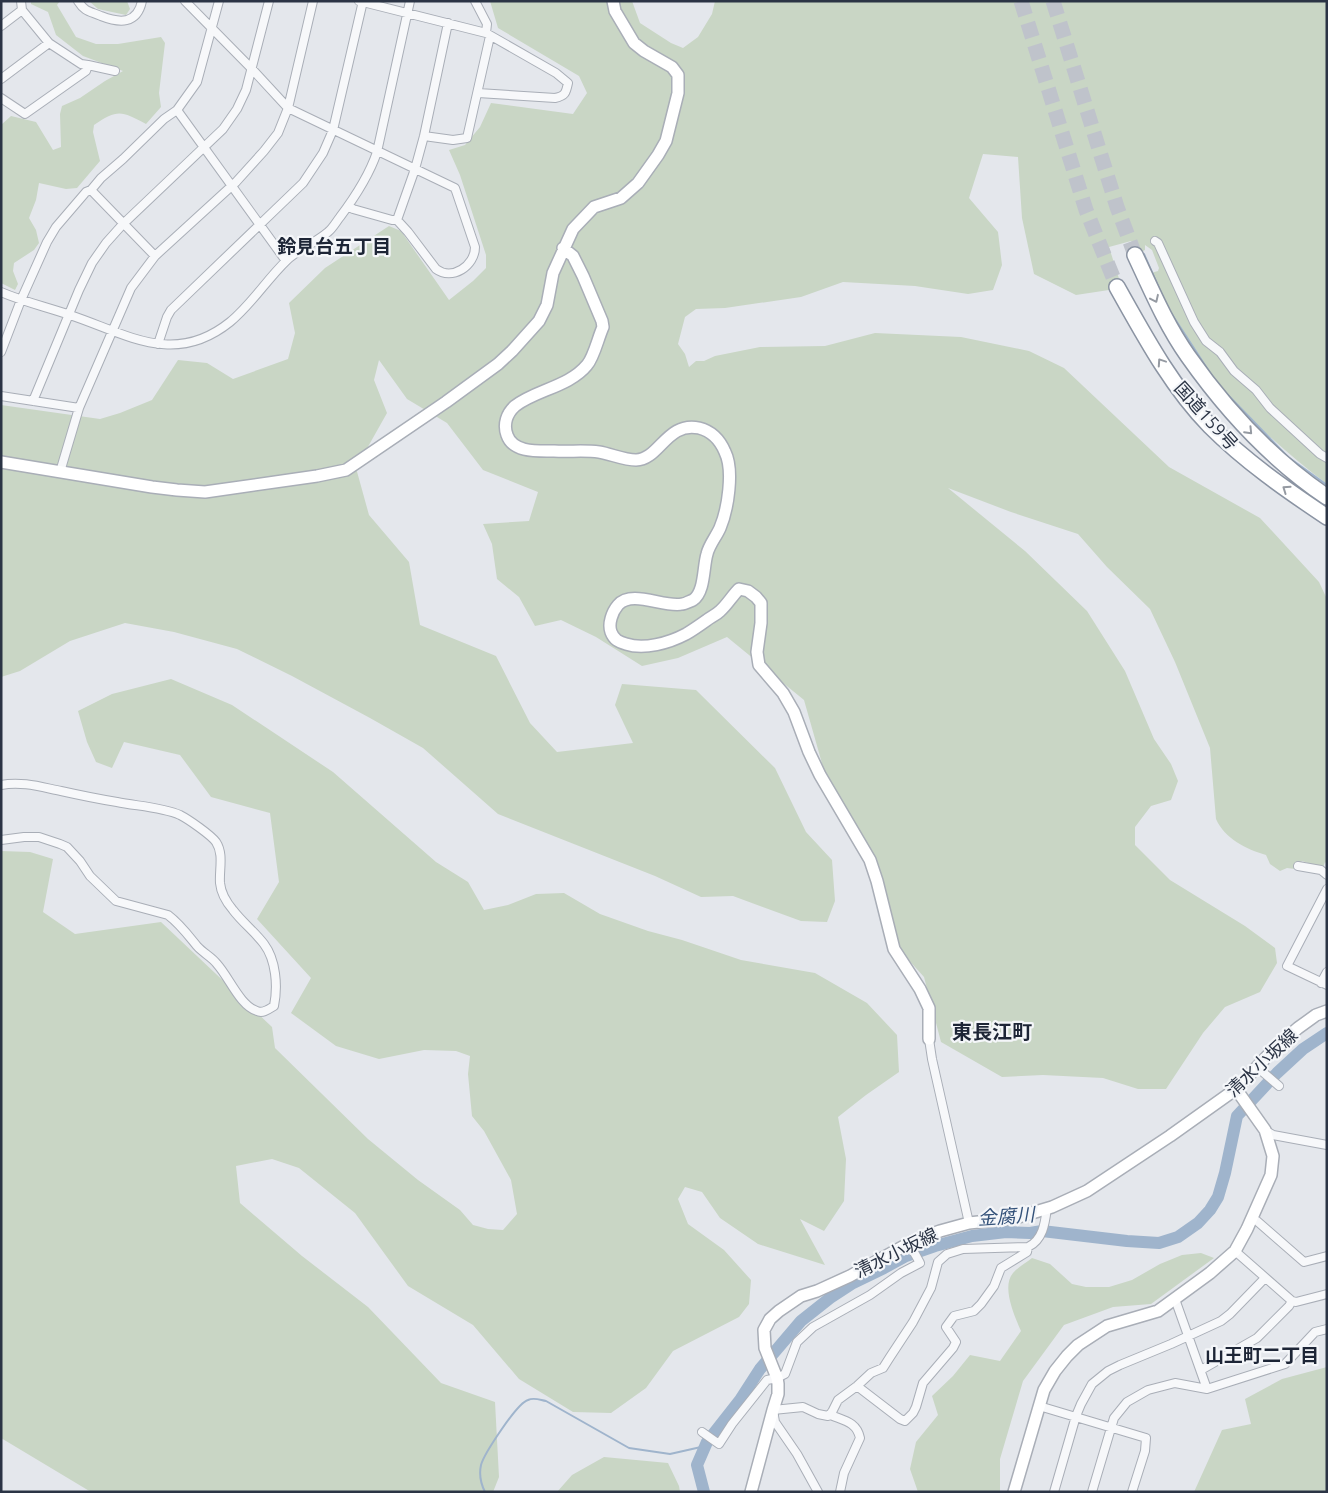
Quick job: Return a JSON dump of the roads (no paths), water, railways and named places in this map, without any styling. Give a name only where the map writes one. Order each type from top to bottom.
[{"type":"highway","name":"国道159号","points":[[1135,255],[1160,309],[1187,355],[1232,413],[1259,442],[1310,486],[1327,498]]},
{"type":"highway","name":"国道159号","points":[[1117,287],[1159,359],[1180,390],[1209,425],[1264,473],[1327,517]]},
{"type":"street","points":[[21,1],[22,10],[49,43],[81,64],[115,71]]},
{"type":"street","points":[[78,1],[84,10],[115,21],[126,22],[136,15],[142,1]]},
{"type":"street","points":[[185,1],[252,68],[288,108],[455,188],[475,247],[475,254],[460,271],[453,274],[442,273],[436,269],[397,220],[353,209],[348,206]]},
{"type":"street","points":[[1,352],[21,300],[47,242],[56,227],[86,192],[91,190],[101,178],[164,119],[177,110],[197,82],[219,1]]},
{"type":"street","points":[[33,400],[92,262],[123,224],[223,129],[237,109],[246,90],[269,1]]},
{"type":"street","points":[[60,472],[79,408],[131,288],[155,256],[231,186],[278,133],[288,108],[313,1]]},
{"type":"street","points":[[1,292],[69,314],[136,340],[166,346],[195,341],[210,336],[236,317],[286,261],[329,231],[359,189],[373,164],[377,152],[410,1]]},
{"type":"street","points":[[424,136],[453,140],[467,138],[478,93],[488,34],[487,24],[475,1]]},
{"type":"street","points":[[1,462],[160,488],[205,492],[317,476],[346,470],[498,364],[539,321],[547,305],[553,273],[573,228],[594,207],[621,198],[638,183],[666,141],[676,107],[678,75],[672,67],[634,43],[615,11],[613,1]]},
{"type":"street","points":[[158,344],[170,310],[303,184],[315,167],[333,130],[362,2],[488,34],[556,73],[568,83],[566,92],[562,96],[555,98],[478,93]]},
{"type":"street","points":[[1,26],[22,10]]},
{"type":"street","points":[[397,220],[415,169],[424,136],[448,23]]},
{"type":"street","points":[[1,79],[49,43]]},
{"type":"street","points":[[1,98],[25,114],[86,71],[88,65]]},
{"type":"street","points":[[177,110],[286,261]]},
{"type":"street","points":[[91,190],[155,256]]},
{"type":"street","points":[[1155,241],[1158,243],[1194,322],[1206,340],[1220,352],[1234,371],[1256,390],[1270,408],[1320,454],[1327,458]]},
{"type":"street","points":[[563,248],[572,256],[583,276],[603,327],[588,364],[578,374],[515,406],[506,418],[506,434],[510,442],[516,447],[538,451],[590,451],[636,460],[646,458],[676,430],[685,428],[693,427],[708,430],[721,443],[726,454],[730,474],[726,508],[720,529],[707,551],[698,596],[680,605],[636,598],[627,600],[618,604],[611,618],[610,628],[617,642],[634,646],[662,643],[685,634],[713,617],[739,589],[748,591],[761,604],[761,623],[757,652],[759,665],[783,693],[794,712],[820,775],[870,860],[894,950],[920,989],[929,1008],[929,1038],[932,1059],[969,1223]]},
{"type":"street","points":[[1,396],[79,408]]},
{"type":"street","points":[[1,785],[22,783],[118,803],[150,807],[179,815],[202,830],[216,842],[220,851],[220,885],[223,896],[264,944],[271,956],[276,983],[274,1006],[265,1011],[254,1011],[243,1001],[217,963],[197,946],[175,920],[168,915],[116,901],[90,876],[67,847],[39,837],[1,840]]},
{"type":"street","points":[[1298,866],[1322,870],[1327,875]]},
{"type":"street","points":[[1327,889],[1287,966],[1324,984],[1327,972]]},
{"type":"street","name":"清水小坂線","points":[[751,1492],[772,1410],[778,1394],[776,1375],[764,1348],[764,1330],[770,1319],[779,1311],[801,1296],[850,1276],[912,1243],[940,1231],[969,1223],[1015,1218],[1047,1208],[1087,1191],[1238,1092],[1260,1069],[1276,1047],[1298,1028],[1316,1015],[1327,1010]]},
{"type":"street","points":[[1260,1069],[1280,1086]]},
{"type":"street","points":[[1014,1492],[1044,1390],[1055,1371],[1078,1345],[1106,1326],[1158,1310],[1235,1251],[1271,1175],[1273,1156],[1262,1126],[1238,1092]]},
{"type":"street","points":[[1262,1126],[1273,1134],[1327,1145]]},
{"type":"street","points":[[858,1386],[905,1421],[916,1407],[923,1383],[956,1342],[946,1327],[950,1320],[954,1316],[974,1311],[994,1286],[1001,1268],[1027,1252],[1038,1241],[1044,1226],[1047,1208]]},
{"type":"street","points":[[1251,1219],[1258,1221],[1304,1262],[1327,1256]]},
{"type":"street","points":[[702,1432],[719,1444],[732,1424],[767,1380],[776,1375],[785,1374],[797,1342],[813,1327],[870,1295],[901,1273],[920,1263],[912,1243]]},
{"type":"street","points":[[818,1492],[797,1454],[776,1422],[772,1410],[803,1407],[818,1414],[828,1416],[838,1400],[858,1386],[871,1373],[882,1368],[913,1322],[931,1288],[938,1262],[947,1254],[963,1249],[1031,1246]]},
{"type":"street","points":[[1235,1251],[1292,1301],[1296,1302],[1327,1294]]},
{"type":"street","points":[[1054,1492],[1076,1416],[1092,1384],[1108,1372],[1133,1359],[1221,1321],[1265,1278]]},
{"type":"street","points":[[1175,1298],[1207,1388]]},
{"type":"street","points":[[1201,1370],[1257,1338],[1290,1306],[1292,1301]]},
{"type":"street","points":[[1092,1492],[1114,1418],[1127,1402],[1148,1390],[1175,1383],[1207,1388],[1285,1364],[1315,1332],[1327,1328]]},
{"type":"street","points":[[1039,1406],[1146,1438],[1145,1451],[1132,1492]]},
{"type":"street","points":[[832,1412],[833,1416],[847,1421],[858,1430],[860,1438],[844,1472],[840,1492]]},
{"type":"waterway","points":[[1144,254],[1165,302]]},
{"type":"waterway","points":[[1171,313],[1212,376]]},
{"type":"waterway","points":[[1224,391],[1288,457],[1327,485]]},
{"type":"waterway","name":"金腐川","points":[[704,1492],[697,1465],[707,1442],[740,1400],[760,1369],[801,1321],[830,1298],[853,1283],[906,1256],[972,1236],[1006,1232],[1030,1233],[1042,1231],[1159,1243],[1178,1237],[1198,1223],[1210,1210],[1218,1197],[1237,1116],[1277,1073],[1303,1049],[1327,1033]]},
{"type":"waterway","points":[[485,1492],[480,1475],[483,1459],[516,1410],[530,1399],[546,1401],[629,1448],[670,1454],[701,1447],[702,1451]]},
{"type":"tunnel","points":[[1021,1],[1086,210],[1117,287]]},
{"type":"tunnel","points":[[1053,1],[1117,207],[1135,255]]},
{"type":"district","name":"鈴見台五丁目","points":[[334,246]]},
{"type":"district","name":"東長江町","points":[[992,1032]]},
{"type":"district","name":"山王町二丁目","points":[[1262,1355]]}]
